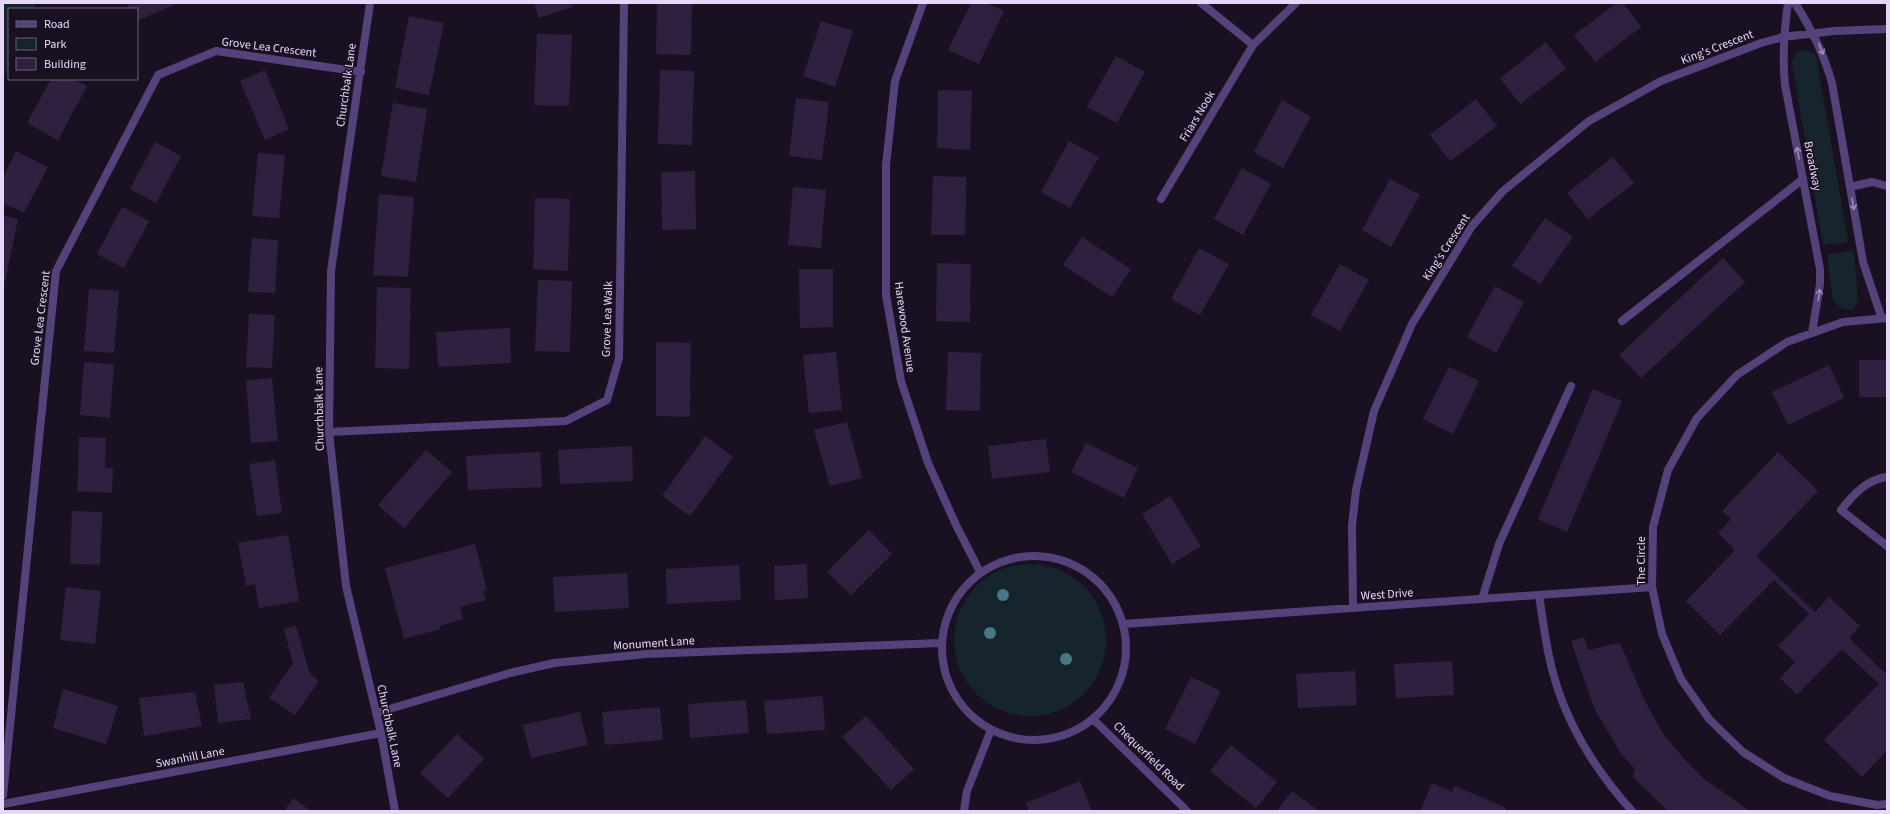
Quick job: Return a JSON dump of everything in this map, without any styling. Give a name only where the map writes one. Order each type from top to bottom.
[{"type":"street","name":"Churchbalk Lane","points":[[370,3],[331,271],[329,432],[346,586],[381,733],[395,811]]},
{"type":"street","name":"Grove Lea Walk","points":[[329,432],[566,421],[607,400],[619,358],[624,3]]},
{"type":"street","name":"Harewood Avenue","points":[[923,3],[895,81],[886,164],[886,295],[901,381],[928,463],[956,525],[980,572]]},
{"type":"street","points":[[1201,3],[1252,45]]},
{"type":"street","name":"Friars Nook","points":[[1161,199],[1252,45],[1296,3]]},
{"type":"street","name":"Broadway","points":[[1788,3],[1783,37],[1785,85],[1820,269],[1820,284],[1812,333]]},
{"type":"street","points":[[1795,3],[1814,34],[1825,59],[1832,83],[1863,262],[1885,318]]},
{"type":"street","points":[[1814,34],[1834,31],[1887,29]]},
{"type":"street","name":"King's Crescent","points":[[1353,608],[1352,526],[1356,490],[1374,411],[1412,324],[1472,226],[1503,191],[1589,121],[1661,81],[1761,43],[1783,37],[1814,34]]},
{"type":"street","name":"Grove Lea Crescent","points":[[3,795],[56,271],[158,75],[216,51],[360,72]]},
{"type":"street","points":[[1622,321],[1803,179]]},
{"type":"street","points":[[1850,187],[1872,182],[1887,186]]},
{"type":"street","name":"The Circle","points":[[1885,318],[1843,322],[1787,342],[1737,374],[1697,418],[1668,470],[1653,528],[1652,587],[1662,634],[1681,679],[1709,718],[1744,752],[1784,778],[1830,796],[1877,805],[1887,804]]},
{"type":"street","points":[[1482,599],[1499,544],[1571,386]]},
{"type":"street","points":[[1887,477],[1872,481],[1854,494],[1841,510],[1887,546]]},
{"type":"street","points":[[1037,555],[1066,560],[1092,575],[1112,597],[1124,624],[1127,650],[1122,676],[1111,700],[1093,719],[1070,733],[1044,740],[1017,738],[991,730],[970,714],[953,693],[944,669],[941,643],[947,616],[960,591],[980,572],[1007,559],[1037,555]]},
{"type":"street","name":"West Drive","points":[[1124,624],[1652,587]]},
{"type":"street","points":[[1539,595],[1553,673],[1567,713],[1588,755],[1617,794],[1632,811]]},
{"type":"street","name":"Monument Lane","points":[[376,713],[510,673],[554,663],[646,654],[941,643]]},
{"type":"street","name":"Chequerfield Road","points":[[1093,719],[1187,811]]},
{"type":"street","points":[[964,811],[967,791],[991,730]]},
{"type":"street","name":"Swanhill Lane","points":[[3,804],[381,733]]},
{"type":"green space","points":[[3,3],[36,3],[34,8],[8,8],[8,68],[3,80]]},
{"type":"green space","points":[[1804,50],[1816,55],[1848,242],[1823,245],[1792,62],[1796,53]]},
{"type":"green space","points":[[1854,251],[1858,300],[1853,310],[1842,309],[1833,300],[1827,254]]},
{"type":"green space","points":[[1023,564],[1037,564],[1052,567],[1066,573],[1084,586],[1097,604],[1103,618],[1106,640],[1103,662],[1097,676],[1084,694],[1066,707],[1052,713],[1037,716],[1023,716],[1008,713],[994,707],[982,699],[971,688],[963,676],[957,662],[954,647],[954,633],[957,618],[963,604],[971,592],[982,581],[994,573],[1008,567]]},
{"type":"building","points":[[126,3],[178,3],[138,21],[138,8],[128,8]]},
{"type":"building","points":[[534,3],[571,3],[572,7],[539,18]]},
{"type":"building","points":[[657,3],[692,3],[691,55],[656,54]]},
{"type":"building","points":[[971,3],[986,3],[1004,11],[979,64],[948,50]]},
{"type":"building","points":[[1617,3],[1623,3],[1641,27],[1595,62],[1574,35]]},
{"type":"building","points":[[409,16],[444,23],[429,95],[395,88]]},
{"type":"building","points":[[821,21],[853,31],[835,87],[803,76]]},
{"type":"building","points":[[537,34],[572,35],[569,106],[534,105]]},
{"type":"building","points":[[1546,42],[1566,69],[1520,104],[1500,78]]},
{"type":"building","points":[[1116,56],[1145,72],[1117,123],[1087,107]]},
{"type":"building","points":[[265,70],[289,129],[265,140],[240,81]]},
{"type":"building","points":[[660,70],[694,71],[692,145],[658,144]]},
{"type":"building","points":[[50,80],[75,80],[87,86],[58,140],[27,123]]},
{"type":"building","points":[[938,90],[972,91],[970,150],[937,148]]},
{"type":"building","points":[[796,98],[829,102],[822,160],[789,156]]},
{"type":"building","points":[[1476,99],[1497,126],[1450,161],[1430,135]]},
{"type":"building","points":[[1282,100],[1311,117],[1283,168],[1254,152]]},
{"type":"building","points":[[393,103],[427,109],[416,182],[381,176]]},
{"type":"building","points":[[1069,141],[1099,157],[1070,208],[1041,192]]},
{"type":"building","points":[[155,142],[181,156],[156,203],[130,189]]},
{"type":"building","points":[[16,151],[48,167],[24,213],[3,203],[3,178]]},
{"type":"building","points":[[258,153],[285,155],[279,218],[252,216]]},
{"type":"building","points":[[1613,157],[1634,183],[1588,219],[1567,193]]},
{"type":"building","points":[[1242,168],[1271,184],[1243,235],[1214,219]]},
{"type":"building","points":[[695,171],[696,229],[662,230],[661,172]]},
{"type":"building","points":[[933,176],[966,177],[965,235],[931,235]]},
{"type":"building","points":[[1390,179],[1420,195],[1391,247],[1362,230]]},
{"type":"building","points":[[793,187],[826,190],[821,248],[788,245]]},
{"type":"building","points":[[379,194],[414,197],[408,277],[373,275]]},
{"type":"building","points":[[535,198],[570,199],[568,271],[533,269]]},
{"type":"building","points":[[122,207],[149,221],[124,268],[97,254]]},
{"type":"building","points":[[3,216],[18,219],[4,287],[3,287]]},
{"type":"building","points":[[1545,218],[1573,237],[1540,284],[1512,266]]},
{"type":"building","points":[[1082,237],[1131,269],[1112,297],[1063,265]]},
{"type":"building","points":[[252,238],[278,240],[275,293],[248,292]]},
{"type":"building","points":[[1199,248],[1229,264],[1200,315],[1171,299]]},
{"type":"building","points":[[1723,258],[1745,282],[1641,378],[1619,355]]},
{"type":"building","points":[[937,263],[971,264],[970,322],[936,321]]},
{"type":"building","points":[[1340,264],[1369,280],[1340,331],[1311,315]]},
{"type":"building","points":[[799,269],[833,269],[833,327],[800,328]]},
{"type":"building","points":[[538,280],[572,281],[570,352],[535,351]]},
{"type":"building","points":[[1495,286],[1524,302],[1496,353],[1467,337]]},
{"type":"building","points":[[377,287],[411,288],[409,369],[375,368]]},
{"type":"building","points":[[89,289],[119,291],[114,353],[84,351]]},
{"type":"building","points":[[249,314],[275,315],[272,368],[246,367]]},
{"type":"building","points":[[510,328],[511,363],[438,367],[436,332]]},
{"type":"building","points":[[656,342],[691,343],[690,417],[656,416]]},
{"type":"building","points":[[836,352],[842,410],[809,413],[803,355]]},
{"type":"building","points":[[948,352],[981,353],[980,411],[946,410]]},
{"type":"building","points":[[1859,360],[1887,360],[1887,397],[1859,397]]},
{"type":"building","points":[[84,362],[114,364],[110,418],[80,415]]},
{"type":"building","points":[[1829,365],[1844,398],[1788,425],[1772,392]]},
{"type":"building","points":[[1449,367],[1479,381],[1453,434],[1423,419]]},
{"type":"building","points":[[272,378],[278,441],[251,443],[246,380]]},
{"type":"building","points":[[1593,389],[1622,401],[1567,532],[1538,519]]},
{"type":"building","points":[[847,422],[862,478],[830,486],[814,430]]},
{"type":"building","points":[[705,436],[733,457],[690,516],[662,496]]},
{"type":"building","points":[[79,437],[106,438],[105,468],[113,468],[112,493],[77,491]]},
{"type":"building","points":[[1046,439],[1050,472],[992,479],[988,446]]},
{"type":"building","points":[[1086,443],[1138,468],[1124,498],[1071,472]]},
{"type":"building","points":[[632,446],[633,481],[560,484],[558,450]]},
{"type":"building","points":[[426,450],[452,472],[404,528],[378,505]]},
{"type":"building","points":[[540,452],[542,487],[468,490],[466,456]]},
{"type":"building","points":[[1778,452],[1818,491],[1756,556],[1815,612],[1829,597],[1860,626],[1849,638],[1887,675],[1887,750],[1862,777],[1824,740],[1879,684],[1842,649],[1797,695],[1780,678],[1795,662],[1778,646],[1809,614],[1774,580],[1720,635],[1686,601],[1735,550],[1718,533],[1731,519],[1722,511]]},
{"type":"building","points":[[275,460],[282,513],[257,516],[249,464]]},
{"type":"building","points":[[1170,496],[1201,546],[1172,564],[1142,514]]},
{"type":"building","points":[[72,511],[102,512],[100,565],[70,564]]},
{"type":"building","points":[[869,530],[892,554],[851,595],[827,572]]},
{"type":"building","points":[[288,535],[299,601],[259,608],[255,584],[246,586],[238,543]]},
{"type":"building","points":[[475,544],[487,590],[483,591],[486,600],[460,607],[463,619],[440,626],[440,629],[404,639],[385,568]]},
{"type":"building","points":[[807,564],[808,598],[775,600],[774,566]]},
{"type":"building","points":[[739,565],[741,600],[667,604],[666,569]]},
{"type":"building","points":[[627,573],[629,608],[555,612],[553,577]]},
{"type":"building","points":[[66,587],[101,591],[95,644],[60,640]]},
{"type":"building","points":[[296,626],[310,674],[319,681],[295,715],[269,698],[293,663],[284,629]]},
{"type":"building","points":[[1584,637],[1588,650],[1620,643],[1644,699],[1663,734],[1685,760],[1703,778],[1750,811],[1668,811],[1633,777],[1635,769],[1620,752],[1595,710],[1584,679],[1571,641]]},
{"type":"building","points":[[1452,661],[1454,695],[1396,698],[1394,664]]},
{"type":"building","points":[[1355,671],[1357,705],[1298,708],[1296,674]]},
{"type":"building","points":[[1191,677],[1221,691],[1195,744],[1165,729]]},
{"type":"building","points":[[243,682],[251,719],[218,723],[214,685]]},
{"type":"building","points":[[63,689],[118,706],[106,744],[53,728]]},
{"type":"building","points":[[195,692],[202,726],[144,736],[139,698]]},
{"type":"building","points":[[823,696],[825,730],[767,734],[764,701]]},
{"type":"building","points":[[746,700],[749,733],[690,738],[688,704]]},
{"type":"building","points":[[660,707],[663,740],[605,745],[602,712]]},
{"type":"building","points":[[580,712],[588,745],[531,758],[523,725]]},
{"type":"building","points":[[866,716],[914,769],[891,790],[842,737]]},
{"type":"building","points":[[457,734],[484,759],[448,798],[420,773]]},
{"type":"building","points":[[1231,745],[1277,782],[1256,808],[1210,771]]},
{"type":"building","points":[[1080,781],[1092,811],[1029,811],[1026,803]]},
{"type":"building","points":[[1432,783],[1452,792],[1455,786],[1506,808],[1505,811],[1420,811]]},
{"type":"building","points":[[1292,791],[1319,811],[1277,811]]},
{"type":"building","points":[[293,798],[311,811],[284,811]]}]
